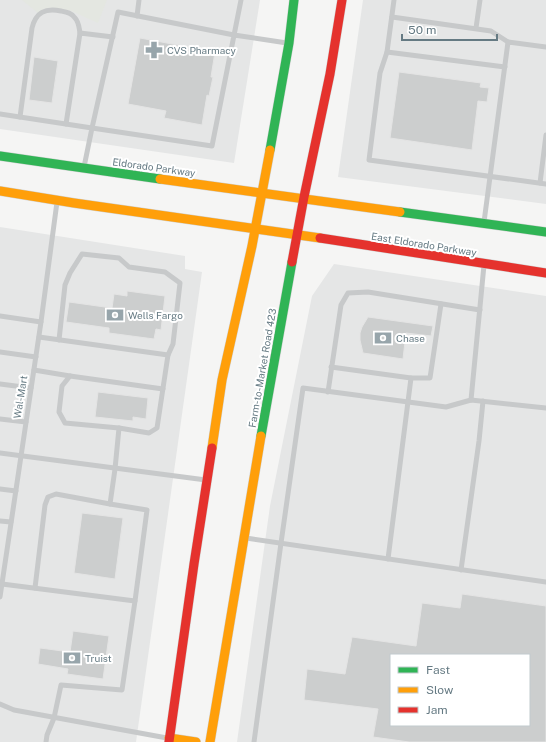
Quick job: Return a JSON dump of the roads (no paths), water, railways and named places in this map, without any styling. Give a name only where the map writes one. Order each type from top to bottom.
[{"type":"main road","points":[[196,742],[169,740],[222,380],[252,246],[288,43],[294,0]]},
{"type":"main road","name":"Farm-to-Market Road 423","points":[[210,742],[243,537],[304,198],[339,31],[342,0]]},
{"type":"main road","name":"Eldorado Parkway","points":[[0,156],[304,198]]},
{"type":"main road","points":[[0,191],[57,201],[298,235]]},
{"type":"main road","points":[[304,198],[546,232]]},
{"type":"main road","name":"East Eldorado Parkway","points":[[298,235],[484,265],[546,273]]},
{"type":"lane","points":[[137,16],[139,0]]},
{"type":"lane","points":[[0,114],[212,146],[241,0]]},
{"type":"lane","points":[[394,0],[387,52],[380,73],[369,160],[546,184]]},
{"type":"lane","points":[[476,28],[480,0]]},
{"type":"lane","points":[[20,117],[32,28],[35,19],[39,14],[47,10],[67,12],[76,18],[80,33],[66,124]]},
{"type":"lane","points":[[84,168],[118,12],[234,35],[288,43]]},
{"type":"lane","points":[[392,17],[476,28],[491,31],[508,42],[546,47]]},
{"type":"lane","points":[[80,33],[113,37]]},
{"type":"lane","points":[[484,224],[508,42]]},
{"type":"lane","points":[[387,52],[505,67]]},
{"type":"lane","points":[[540,183],[546,135]]},
{"type":"lane","name":"Wal-Mart","points":[[0,597],[3,556],[16,491],[39,337],[57,201]]},
{"type":"lane","points":[[60,340],[65,285],[70,273],[82,254],[118,258],[129,267],[165,272],[180,283],[173,344],[168,355],[157,428],[149,432],[65,423],[59,412],[62,386],[70,376]]},
{"type":"lane","points":[[471,400],[484,265]]},
{"type":"lane","points":[[328,392],[341,305],[348,293],[368,292],[480,310]]},
{"type":"lane","points":[[331,367],[411,378],[430,378],[441,304]]},
{"type":"lane","points":[[0,316],[41,322]]},
{"type":"lane","points":[[39,337],[168,355]]},
{"type":"lane","points":[[0,352],[36,357]]},
{"type":"lane","points":[[34,370],[163,388]]},
{"type":"lane","points":[[388,559],[411,378]]},
{"type":"lane","points":[[0,384],[31,388]]},
{"type":"lane","points":[[254,742],[303,388],[446,407],[471,400],[546,408]]},
{"type":"lane","points":[[461,570],[483,401]]},
{"type":"lane","points":[[0,419],[26,422]]},
{"type":"lane","points":[[110,504],[119,428]]},
{"type":"lane","points":[[0,453],[207,480]]},
{"type":"lane","points":[[0,489],[16,491]]},
{"type":"lane","points":[[35,588],[45,505],[48,497],[56,494],[147,510],[136,601],[122,690],[61,685],[54,718],[47,735],[46,742]]},
{"type":"lane","points":[[0,521],[11,522]]},
{"type":"lane","points":[[243,537],[546,582]]},
{"type":"lane","points":[[1,587],[35,588],[136,601]]},
{"type":"lane","points":[[0,704],[14,710],[169,740]]},
{"type":"place","name":"CVS Pharmacy","points":[[154,50]]},
{"type":"place","name":"Wells Fargo","points":[[115,315]]},
{"type":"place","name":"Chase","points":[[383,338]]},
{"type":"place","name":"Truist","points":[[72,658]]}]
